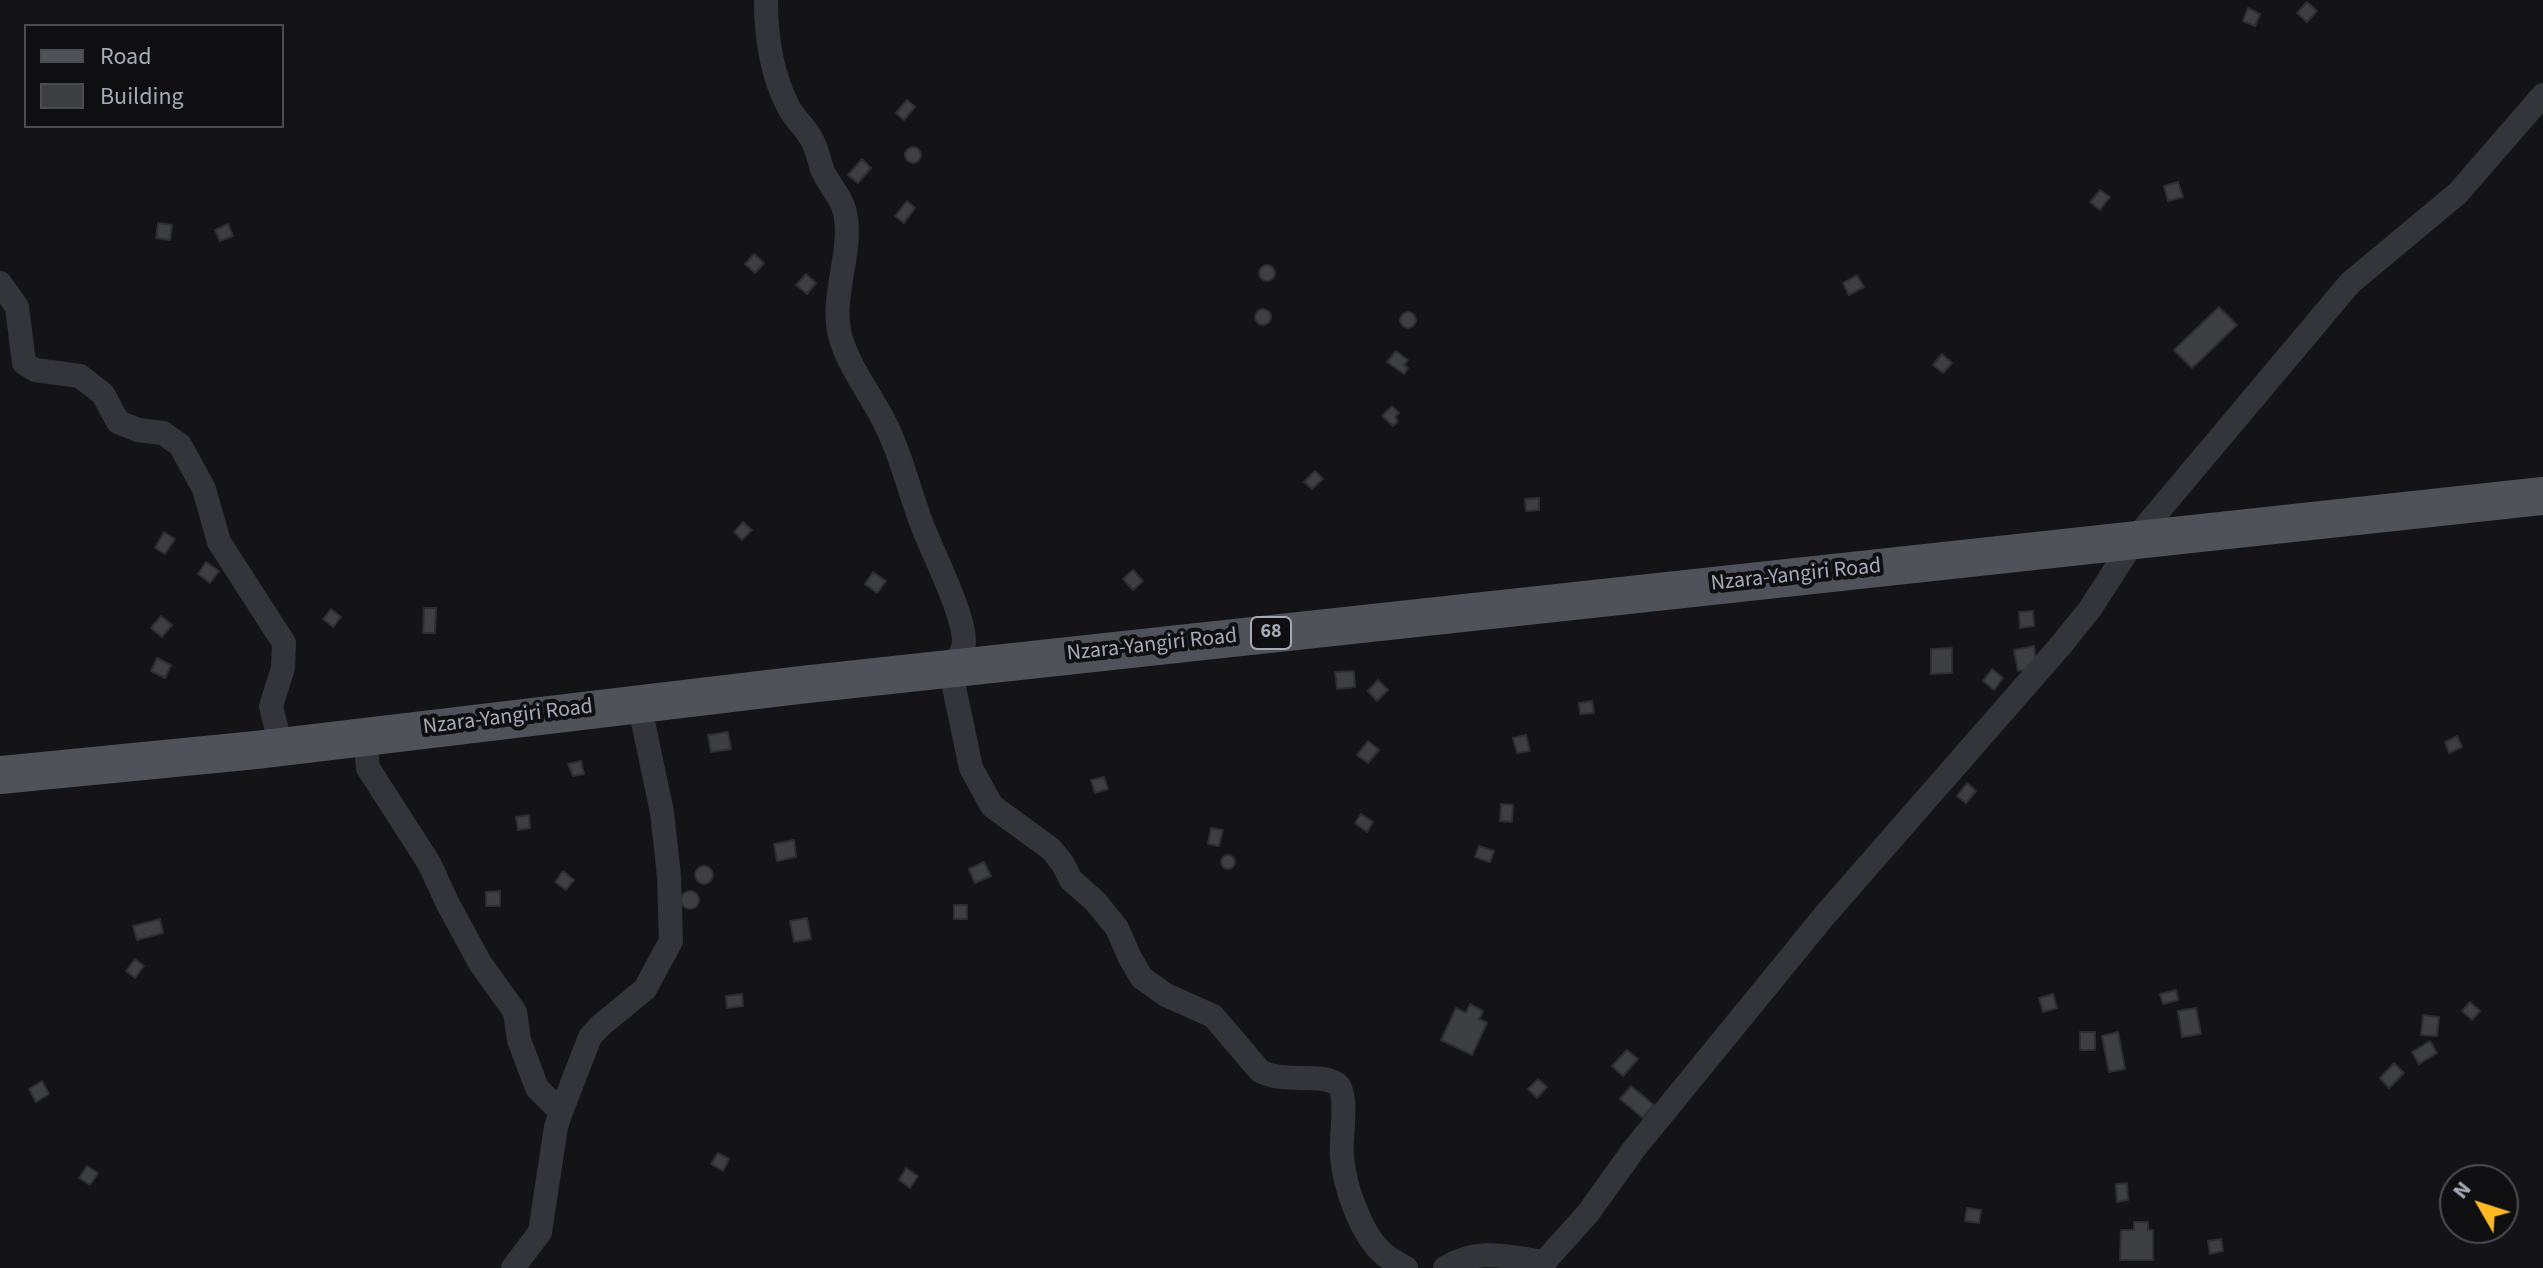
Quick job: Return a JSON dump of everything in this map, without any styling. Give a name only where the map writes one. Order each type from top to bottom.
[{"type":"main road","name":"Nzara-Yangiri Road","points":[[0,775],[281,747],[950,668],[2543,496]]},
{"type":"street","points":[[766,0],[767,44],[788,108],[811,137],[823,172],[834,185],[844,209],[844,253],[838,287],[841,339],[888,428],[931,549],[960,618],[964,643],[961,655],[950,668],[971,768],[992,806],[1051,849],[1071,880],[1095,901],[1112,922],[1142,978],[1166,995],[1213,1016],[1260,1071],[1286,1080],[1329,1080],[1338,1085],[1343,1091],[1344,1101],[1342,1158],[1357,1214],[1375,1245],[1385,1256],[1406,1268]]},
{"type":"street","points":[[1445,1268],[1460,1259],[1481,1254],[1542,1265],[1589,1212],[1634,1149],[1825,915],[2061,645],[2090,609],[2135,539],[2350,283],[2458,193],[2543,95]]},
{"type":"street","points":[[0,283],[17,307],[24,363],[35,370],[80,376],[103,394],[118,422],[138,430],[163,433],[180,445],[204,489],[219,542],[284,643],[283,668],[271,706],[281,747]]},
{"type":"street","points":[[513,1268],[540,1232],[556,1127],[590,1037],[645,989],[671,941],[669,876],[662,812],[639,703]]},
{"type":"street","points":[[365,736],[368,768],[429,863],[474,953],[515,1012],[519,1040],[537,1088],[561,1112]]},
{"type":"building","points":[[2307,2],[2317,11],[2307,22],[2297,13]]},
{"type":"building","points":[[2248,8],[2260,14],[2255,26],[2243,21]]},
{"type":"building","points":[[907,100],[915,107],[904,120],[896,113]]},
{"type":"building","points":[[913,147],[919,149],[919,161],[913,163],[907,161],[905,155],[907,149]]},
{"type":"building","points":[[862,159],[871,168],[858,183],[848,175]]},
{"type":"building","points":[[2178,182],[2183,197],[2168,201],[2164,186]]},
{"type":"building","points":[[2100,190],[2110,197],[2100,210],[2090,202]]},
{"type":"building","points":[[907,201],[915,208],[904,223],[895,216]]},
{"type":"building","points":[[158,223],[172,225],[170,240],[156,238]]},
{"type":"building","points":[[228,224],[233,236],[220,241],[215,230]]},
{"type":"building","points":[[754,254],[764,263],[755,273],[745,264]]},
{"type":"building","points":[[1267,265],[1273,267],[1273,279],[1267,281],[1261,279],[1259,273],[1261,267]]},
{"type":"building","points":[[806,274],[816,283],[807,294],[796,285]]},
{"type":"building","points":[[1857,275],[1864,287],[1849,295],[1843,283]]},
{"type":"building","points":[[2219,307],[2237,325],[2192,368],[2174,350]]},
{"type":"building","points":[[1263,309],[1271,317],[1263,325],[1255,317]]},
{"type":"building","points":[[1408,312],[1416,320],[1408,328],[1400,320]]},
{"type":"building","points":[[1396,351],[1408,360],[1404,365],[1408,368],[1404,374],[1387,362]]},
{"type":"building","points":[[1942,354],[1952,363],[1943,373],[1933,365]]},
{"type":"building","points":[[1392,406],[1399,413],[1395,417],[1398,421],[1393,426],[1382,416]]},
{"type":"building","points":[[1315,471],[1323,479],[1312,489],[1304,482]]},
{"type":"building","points":[[1539,498],[1539,510],[1526,511],[1525,499]]},
{"type":"building","points":[[743,522],[752,530],[742,540],[734,532]]},
{"type":"building","points":[[164,532],[175,539],[165,554],[155,548]]},
{"type":"building","points":[[206,562],[219,571],[210,583],[198,574]]},
{"type":"building","points":[[1133,570],[1143,581],[1133,590],[1123,579]]},
{"type":"building","points":[[873,572],[886,581],[877,593],[865,584]]},
{"type":"building","points":[[424,608],[436,608],[435,633],[423,633]]},
{"type":"building","points":[[331,609],[341,617],[333,627],[323,619]]},
{"type":"building","points":[[2033,611],[2034,626],[2020,628],[2019,612]]},
{"type":"building","points":[[161,616],[172,625],[162,637],[151,628]]},
{"type":"building","points":[[2034,646],[2037,668],[2018,671],[2014,650]]},
{"type":"building","points":[[1952,648],[1952,673],[1931,674],[1931,649]]},
{"type":"building","points":[[157,658],[171,665],[165,678],[151,671]]},
{"type":"building","points":[[1992,669],[2003,678],[1994,690],[1983,681]]},
{"type":"building","points":[[1354,671],[1355,687],[1337,689],[1335,672]]},
{"type":"building","points":[[1378,680],[1388,690],[1377,701],[1368,691]]},
{"type":"building","points":[[1592,701],[1594,713],[1580,714],[1579,703]]},
{"type":"building","points":[[728,732],[731,749],[711,752],[708,735]]},
{"type":"building","points":[[1526,735],[1530,751],[1517,753],[1513,738]]},
{"type":"building","points":[[2457,736],[2462,747],[2449,753],[2445,742]]},
{"type":"building","points":[[1368,741],[1379,750],[1368,763],[1357,755]]},
{"type":"building","points":[[581,761],[584,774],[573,776],[568,764]]},
{"type":"building","points":[[1104,777],[1108,789],[1095,793],[1091,780]]},
{"type":"building","points":[[1967,783],[1976,791],[1966,803],[1957,796]]},
{"type":"building","points":[[1501,804],[1513,805],[1512,822],[1500,821]]},
{"type":"building","points":[[1361,814],[1373,822],[1367,832],[1355,823]]},
{"type":"building","points":[[529,815],[530,828],[518,830],[516,817]]},
{"type":"building","points":[[1211,828],[1223,830],[1219,846],[1208,844]]},
{"type":"building","points":[[794,840],[796,857],[777,861],[774,844]]},
{"type":"building","points":[[1479,846],[1494,851],[1490,862],[1475,857]]},
{"type":"building","points":[[1228,855],[1235,862],[1228,869],[1221,862]]},
{"type":"building","points":[[984,862],[991,876],[975,883],[969,869]]},
{"type":"building","points":[[704,866],[713,875],[704,884],[695,875]]},
{"type":"building","points":[[563,871],[574,880],[566,890],[555,882]]},
{"type":"building","points":[[500,891],[500,906],[486,906],[486,892]]},
{"type":"building","points":[[690,891],[699,900],[690,909],[681,900]]},
{"type":"building","points":[[954,905],[967,905],[967,919],[954,919]]},
{"type":"building","points":[[807,918],[811,939],[794,942],[790,921]]},
{"type":"building","points":[[160,919],[163,933],[137,940],[133,926]]},
{"type":"building","points":[[135,959],[144,966],[135,978],[126,971]]},
{"type":"building","points":[[2176,990],[2178,1000],[2163,1004],[2160,994]]},
{"type":"building","points":[[742,994],[743,1006],[727,1008],[726,996]]},
{"type":"building","points":[[2053,994],[2057,1008],[2043,1012],[2039,998]]},
{"type":"building","points":[[2470,1002],[2480,1011],[2472,1020],[2462,1011]]},
{"type":"building","points":[[1470,1004],[1483,1011],[1479,1019],[1487,1023],[1472,1055],[1441,1040],[1456,1008],[1466,1013]]},
{"type":"building","points":[[2196,1008],[2201,1034],[2182,1037],[2178,1011]]},
{"type":"building","points":[[2423,1015],[2439,1017],[2437,1036],[2421,1035]]},
{"type":"building","points":[[2080,1032],[2095,1032],[2095,1050],[2080,1050]]},
{"type":"building","points":[[2118,1032],[2125,1069],[2109,1072],[2102,1036]]},
{"type":"building","points":[[2430,1041],[2437,1053],[2419,1064],[2412,1052]]},
{"type":"building","points":[[1627,1050],[1638,1059],[1623,1076],[1612,1066]]},
{"type":"building","points":[[2394,1063],[2404,1073],[2389,1088],[2380,1078]]},
{"type":"building","points":[[1538,1079],[1547,1087],[1537,1098],[1528,1089]]},
{"type":"building","points":[[42,1081],[49,1094],[36,1102],[29,1089]]},
{"type":"building","points":[[1631,1086],[1654,1105],[1643,1118],[1620,1099]]},
{"type":"building","points":[[718,1153],[729,1159],[723,1171],[711,1164]]},
{"type":"building","points":[[87,1166],[98,1173],[90,1185],[79,1178]]},
{"type":"building","points":[[906,1168],[918,1176],[910,1188],[899,1180]]},
{"type":"building","points":[[2127,1183],[2128,1200],[2117,1202],[2116,1184]]},
{"type":"building","points":[[1967,1208],[1981,1210],[1979,1223],[1965,1221]]},
{"type":"building","points":[[2134,1222],[2148,1222],[2148,1230],[2153,1230],[2153,1260],[2120,1260],[2121,1230],[2134,1230]]},
{"type":"building","points":[[2221,1239],[2223,1251],[2210,1254],[2208,1241]]}]
